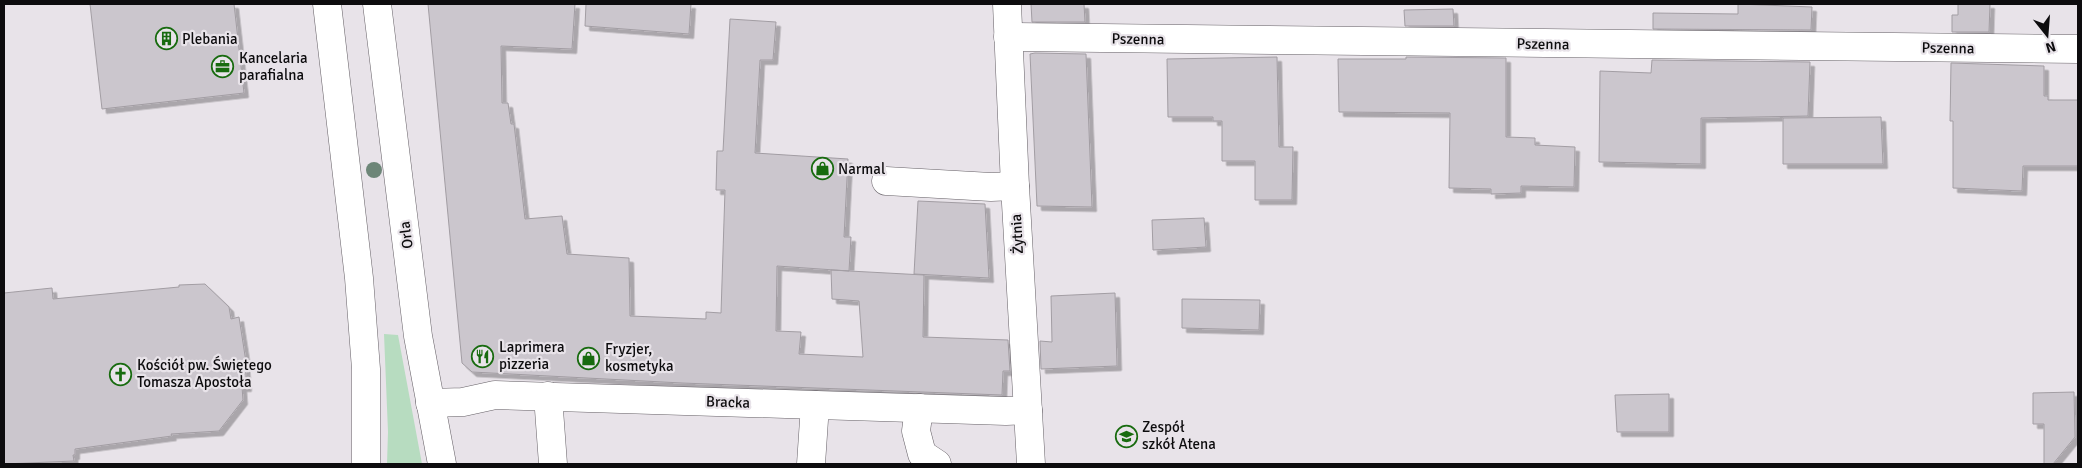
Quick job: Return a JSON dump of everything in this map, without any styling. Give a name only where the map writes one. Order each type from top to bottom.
[{"type":"street","points":[[326,4],[359,278],[366,369],[366,464]]},
{"type":"street","name":"Orla","points":[[377,4],[418,336],[442,464]]},
{"type":"street","name":"Żytnia","points":[[1007,4],[1031,464]]},
{"type":"street","name":"Pszenna","points":[[1008,37],[2078,49]]},
{"type":"street","points":[[886,181],[991,187],[1015,186]]},
{"type":"street","name":"Bracka","points":[[430,403],[463,402],[494,395],[1028,410]]},
{"type":"street","points":[[548,396],[553,464]]},
{"type":"street","points":[[811,464],[815,405]]},
{"type":"street","points":[[918,408],[916,431],[922,454],[937,464]]},
{"type":"green space","points":[[384,334],[398,335],[422,464],[387,464],[388,432]]},
{"type":"building","name":"Plebania","points":[[90,4],[234,4],[244,93],[102,109]]},
{"type":"building","points":[[428,4],[575,4],[572,49],[501,46],[502,103],[508,103],[511,124],[514,124],[525,219],[562,216],[567,254],[629,258],[630,316],[706,319],[706,312],[721,313],[725,190],[716,190],[717,151],[723,151],[730,19],[776,22],[773,60],[760,60],[755,153],[848,159],[844,237],[851,237],[849,271],[924,275],[923,337],[1008,340],[1010,371],[1003,371],[1002,395],[682,383],[472,372],[462,363]],"holes":[[[777,266],[847,271],[831,270],[832,299],[859,301],[863,357],[799,354],[801,332],[776,331]]]},
{"type":"building","points":[[586,4],[691,4],[689,34],[585,26]]},
{"type":"building","points":[[1031,4],[1084,4],[1085,22],[1032,22]]},
{"type":"building","points":[[1738,4],[1812,7],[1811,30],[1653,29],[1653,13],[1738,14]]},
{"type":"building","points":[[1958,4],[1990,4],[1989,32],[1952,32],[1952,15],[1958,15]]},
{"type":"building","points":[[1453,9],[1454,26],[1405,26],[1404,10]]},
{"type":"building","points":[[1030,54],[1086,54],[1092,207],[1037,206]]},
{"type":"building","points":[[1277,57],[1279,147],[1293,147],[1292,200],[1255,200],[1255,161],[1222,161],[1222,121],[1213,121],[1213,117],[1168,117],[1167,59]]},
{"type":"building","points":[[1406,57],[1506,58],[1506,137],[1535,138],[1535,145],[1575,147],[1574,187],[1521,186],[1521,193],[1491,194],[1491,189],[1449,188],[1450,113],[1339,112],[1338,59],[1406,59]]},
{"type":"building","points":[[1652,60],[1810,62],[1808,116],[1701,118],[1701,164],[1599,162],[1600,71],[1651,73]]},
{"type":"building","points":[[1951,63],[2044,66],[2044,96],[2048,96],[2048,100],[2078,100],[2078,166],[2023,166],[2022,191],[1953,188],[1953,121],[1950,121]]},
{"type":"building","points":[[1881,117],[1883,164],[1783,164],[1783,118]]},
{"type":"building","points":[[918,201],[985,204],[989,278],[914,274]]},
{"type":"building","points":[[1204,218],[1206,247],[1153,250],[1152,220]]},
{"type":"building","name":"Kościół pw. Świętego Tomasza Apostoła","points":[[205,284],[229,307],[231,319],[239,317],[246,362],[247,387],[242,387],[243,400],[219,431],[171,434],[172,436],[75,449],[74,461],[4,464],[4,293],[52,288],[53,299],[179,287],[179,285]]},
{"type":"building","points":[[1115,293],[1117,366],[1041,369],[1040,341],[1052,342],[1051,296]]},
{"type":"building","points":[[1182,299],[1260,300],[1259,330],[1182,328]]},
{"type":"building","points":[[2074,392],[2075,437],[2053,464],[2044,464],[2044,424],[2033,424],[2033,393]]},
{"type":"building","points":[[1669,394],[1669,432],[1617,432],[1615,395]]},
{"type":"place","name":"Plebania","points":[[166,39]]},
{"type":"place","name":"Kancelaria parafialna","points":[[223,67]]},
{"type":"place","name":"Narmal","points":[[822,169]]},
{"type":"place","name":"Laprimera pizzeria","points":[[483,356]]},
{"type":"place","name":"Fryzjer, kosmetyka","points":[[589,358]]},
{"type":"place","name":"Kościół pw. Świętego Tomasza Apostoła","points":[[121,374]]},
{"type":"place","name":"Zespół szkół Atena","points":[[1126,436]]}]
